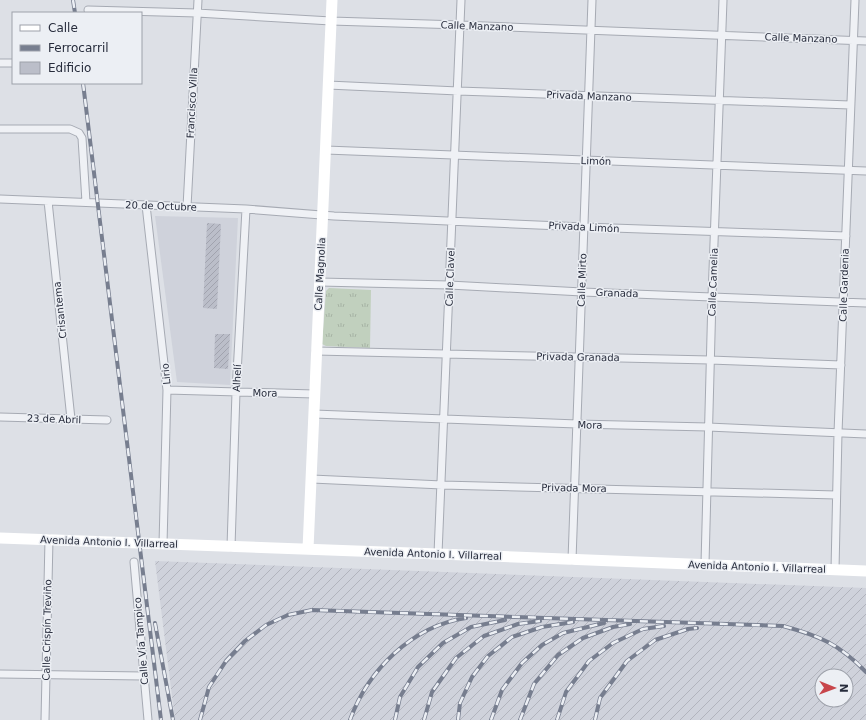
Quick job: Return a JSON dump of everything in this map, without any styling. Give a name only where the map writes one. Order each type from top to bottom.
[{"type":"street","name":"Francisco Villa","points":[[186,207],[198,0]]},
{"type":"street","name":"Calle Magnolia","points":[[308,549],[332,0]]},
{"type":"street","name":"Calle Clavel","points":[[438,554],[461,0]]},
{"type":"street","name":"Calle Mirto","points":[[572,560],[592,0]]},
{"type":"street","name":"Calle Camelia","points":[[705,564],[718,100],[723,0]]},
{"type":"street","name":"Calle Gardenia","points":[[835,570],[838,433],[855,0]]},
{"type":"street","name":"Calle Manzano","points":[[88,10],[197,13],[331,21],[866,41]]},
{"type":"street","points":[[0,63],[12,63]]},
{"type":"street","name":"Privada Manzano","points":[[328,85],[850,105]]},
{"type":"street","points":[[0,129],[70,129],[77,131],[82,138],[86,202]]},
{"type":"street","name":"Limón","points":[[326,150],[866,171]]},
{"type":"street","name":"20 de Octubre","points":[[0,199],[246,209],[323,214]]},
{"type":"street","name":"Crisantema","points":[[48,201],[71,419]]},
{"type":"street","name":"Lirio","points":[[146,205],[168,390],[163,544]]},
{"type":"street","name":"Alhelí","points":[[231,547],[236,392],[246,209]]},
{"type":"street","name":"Privada Limón","points":[[323,214],[715,233],[846,236]]},
{"type":"street","name":"Granada","points":[[320,282],[449,285],[582,292],[866,303]]},
{"type":"street","name":"Privada Granada","points":[[316,351],[710,360],[841,366]]},
{"type":"street","name":"Mora","points":[[168,390],[314,394]]},
{"type":"street","name":"Mora","points":[[314,414],[444,420],[708,427],[866,434]]},
{"type":"street","name":"23 de Abril","points":[[0,418],[107,420]]},
{"type":"street","name":"Privada Mora","points":[[312,479],[442,485],[836,495]]},
{"type":"street","name":"Avenida Antonio I. Villarreal","points":[[0,538],[866,571]]},
{"type":"street","name":"Calle Crispín Treviño","points":[[45,720],[49,539]]},
{"type":"street","name":"Calle Vía Tampico","points":[[134,562],[148,720]]},
{"type":"street","points":[[0,674],[144,676]]},
{"type":"shaded area","points":[[155,216],[238,218],[230,385],[177,382]]},
{"type":"shaded area","points":[[155,561],[866,588],[866,720],[175,720]]},
{"type":"green space","points":[[329,288],[371,290],[370,348],[326,346],[322,344],[326,291]]},
{"type":"building","points":[[207,223],[221,224],[217,309],[203,308]]},
{"type":"building","points":[[215,334],[230,334],[228,369],[214,368]]},
{"type":"railway","points":[[73,0],[75,12]]},
{"type":"railway","points":[[83,84],[161,720]]},
{"type":"railway","points":[[200,720],[209,687],[226,661],[245,641],[266,625],[288,615],[312,610],[783,626],[808,633],[828,642],[847,654],[866,672]]},
{"type":"railway","points":[[350,720],[368,684],[394,653],[428,630],[446,623],[466,618]]},
{"type":"railway","points":[[395,720],[400,697],[418,667],[443,643],[471,627],[505,620]]},
{"type":"railway","points":[[424,720],[432,692],[456,658],[484,636],[518,624],[540,621]]},
{"type":"railway","points":[[458,720],[460,703],[472,677],[488,656],[512,637],[542,627],[573,622]]},
{"type":"railway","points":[[155,623],[173,720]]},
{"type":"railway","points":[[491,720],[502,690],[522,663],[542,645],[563,633],[604,623]]},
{"type":"railway","points":[[520,720],[534,684],[558,655],[583,638],[613,627],[630,624]]},
{"type":"railway","points":[[557,720],[566,692],[589,661],[613,643],[643,629],[664,626]]},
{"type":"railway","points":[[595,720],[600,698],[627,661],[655,640],[688,629],[697,628]]}]
